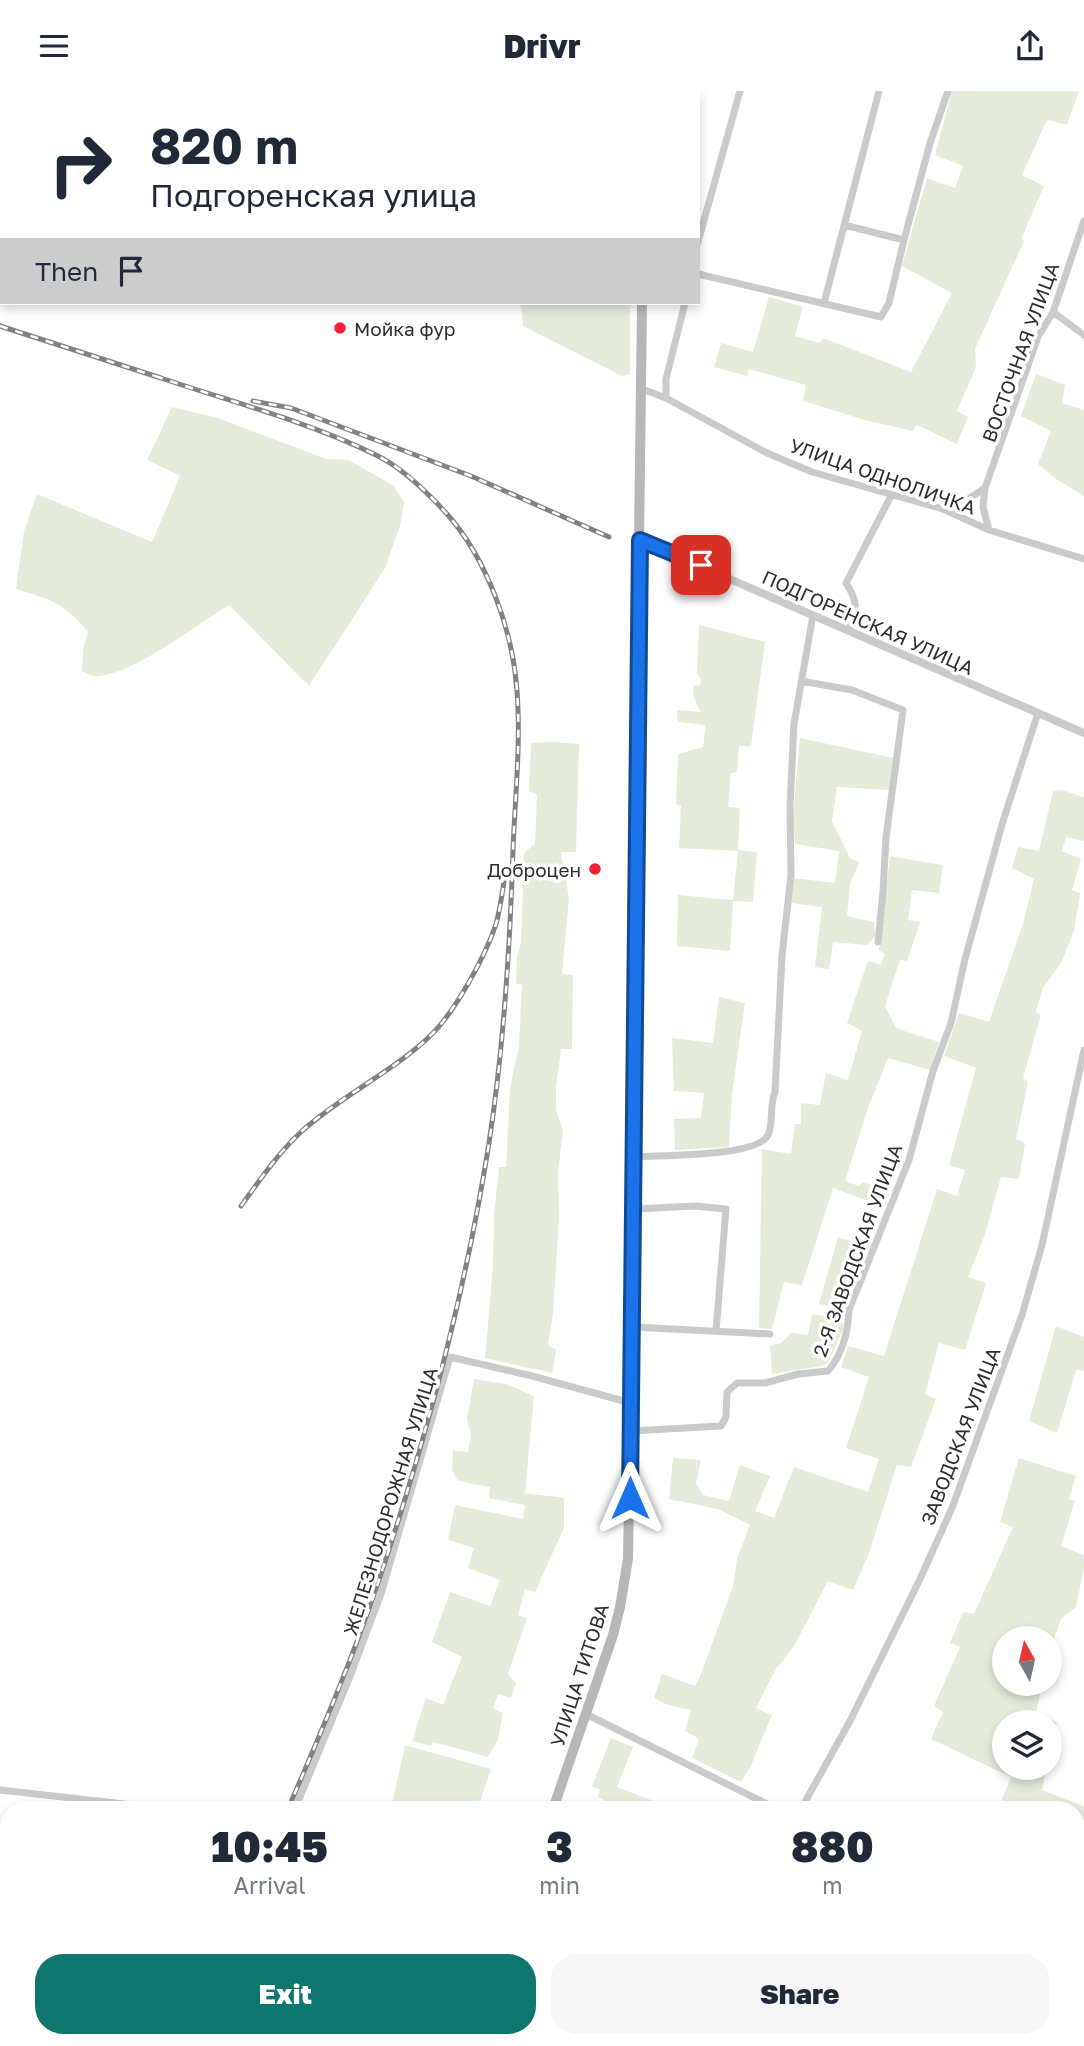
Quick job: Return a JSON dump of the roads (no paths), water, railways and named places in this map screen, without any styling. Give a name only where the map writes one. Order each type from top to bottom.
[{"type":"main road","name":"УЛИЦА ТИТОВА","points":[[555,1801],[613,1635],[628,1559],[635,1157],[634,1021],[642,305]]},
{"type":"street","points":[[700,235],[740,91]]},
{"type":"street","points":[[824,303],[879,91]]},
{"type":"street","points":[[700,274],[881,317],[889,303],[930,143],[948,91]]},
{"type":"street","name":"ВОСТОЧНАЯ УЛИЦА","points":[[985,488],[1038,337],[1053,312],[1084,221]]},
{"type":"street","points":[[844,225],[904,240]]},
{"type":"street","points":[[666,398],[666,379],[684,305]]},
{"type":"street","points":[[1053,312],[1084,335]]},
{"type":"street","name":"УЛИЦА ОДНОЛИЧКА","points":[[642,389],[666,398],[767,453],[812,472],[943,509],[989,530],[1084,559]]},
{"type":"street","points":[[943,509],[967,500],[985,488]]},
{"type":"street","points":[[985,488],[983,507],[989,530]]},
{"type":"street","points":[[848,630],[857,613],[853,593],[846,583],[891,496]]},
{"type":"street","name":"ПОДГОРЕНСКАЯ УЛИЦА","points":[[640,540],[1084,733]]},
{"type":"street","points":[[635,1157],[739,1150],[763,1142],[769,1134],[770,1102],[775,1092],[782,955],[791,875],[790,806],[794,724],[813,615]]},
{"type":"street","points":[[801,681],[852,690],[903,710],[886,838],[877,942]]},
{"type":"street","name":"2-Я ЗАВОДСКАЯ УЛИЦА","points":[[631,1431],[721,1426],[726,1417],[727,1392],[737,1383],[765,1383],[797,1374],[828,1371],[836,1361],[848,1327],[849,1310],[909,1160],[933,1071],[951,1023],[965,959],[1003,821],[1038,713]]},
{"type":"street","name":"ЗАВОДСКАЯ УЛИЦА","points":[[805,1801],[850,1721],[952,1508],[1013,1343],[1032,1280],[1084,1050]]},
{"type":"street","points":[[634,1209],[695,1206],[726,1209],[716,1331]]},
{"type":"street","points":[[633,1327],[770,1334]]},
{"type":"street","name":"ЖЕЛЕЗНОДОРОЖНАЯ УЛИЦА","points":[[298,1801],[381,1594],[450,1357],[531,1375],[631,1403]]},
{"type":"street","points":[[586,1714],[762,1801]]},
{"type":"street","points":[[0,1790],[98,1801]]},
{"type":"railway","points":[[0,326],[161,378]]},
{"type":"railway","points":[[155,376],[323,432],[386,460],[414,481],[461,532],[486,574],[504,620],[517,691],[517,771],[502,1034],[489,1143],[469,1254],[428,1421],[395,1530],[347,1669],[291,1801]]},
{"type":"railway","points":[[253,401],[291,408],[471,476],[609,537]]},
{"type":"railway","points":[[241,1206],[293,1139],[317,1118],[400,1061],[440,1025],[469,983],[485,951],[496,924],[504,881]]},
{"type":"place","name":"Мойка фур","points":[[340,328]]},
{"type":"place","name":"Доброцен","points":[[595,869]]}]
